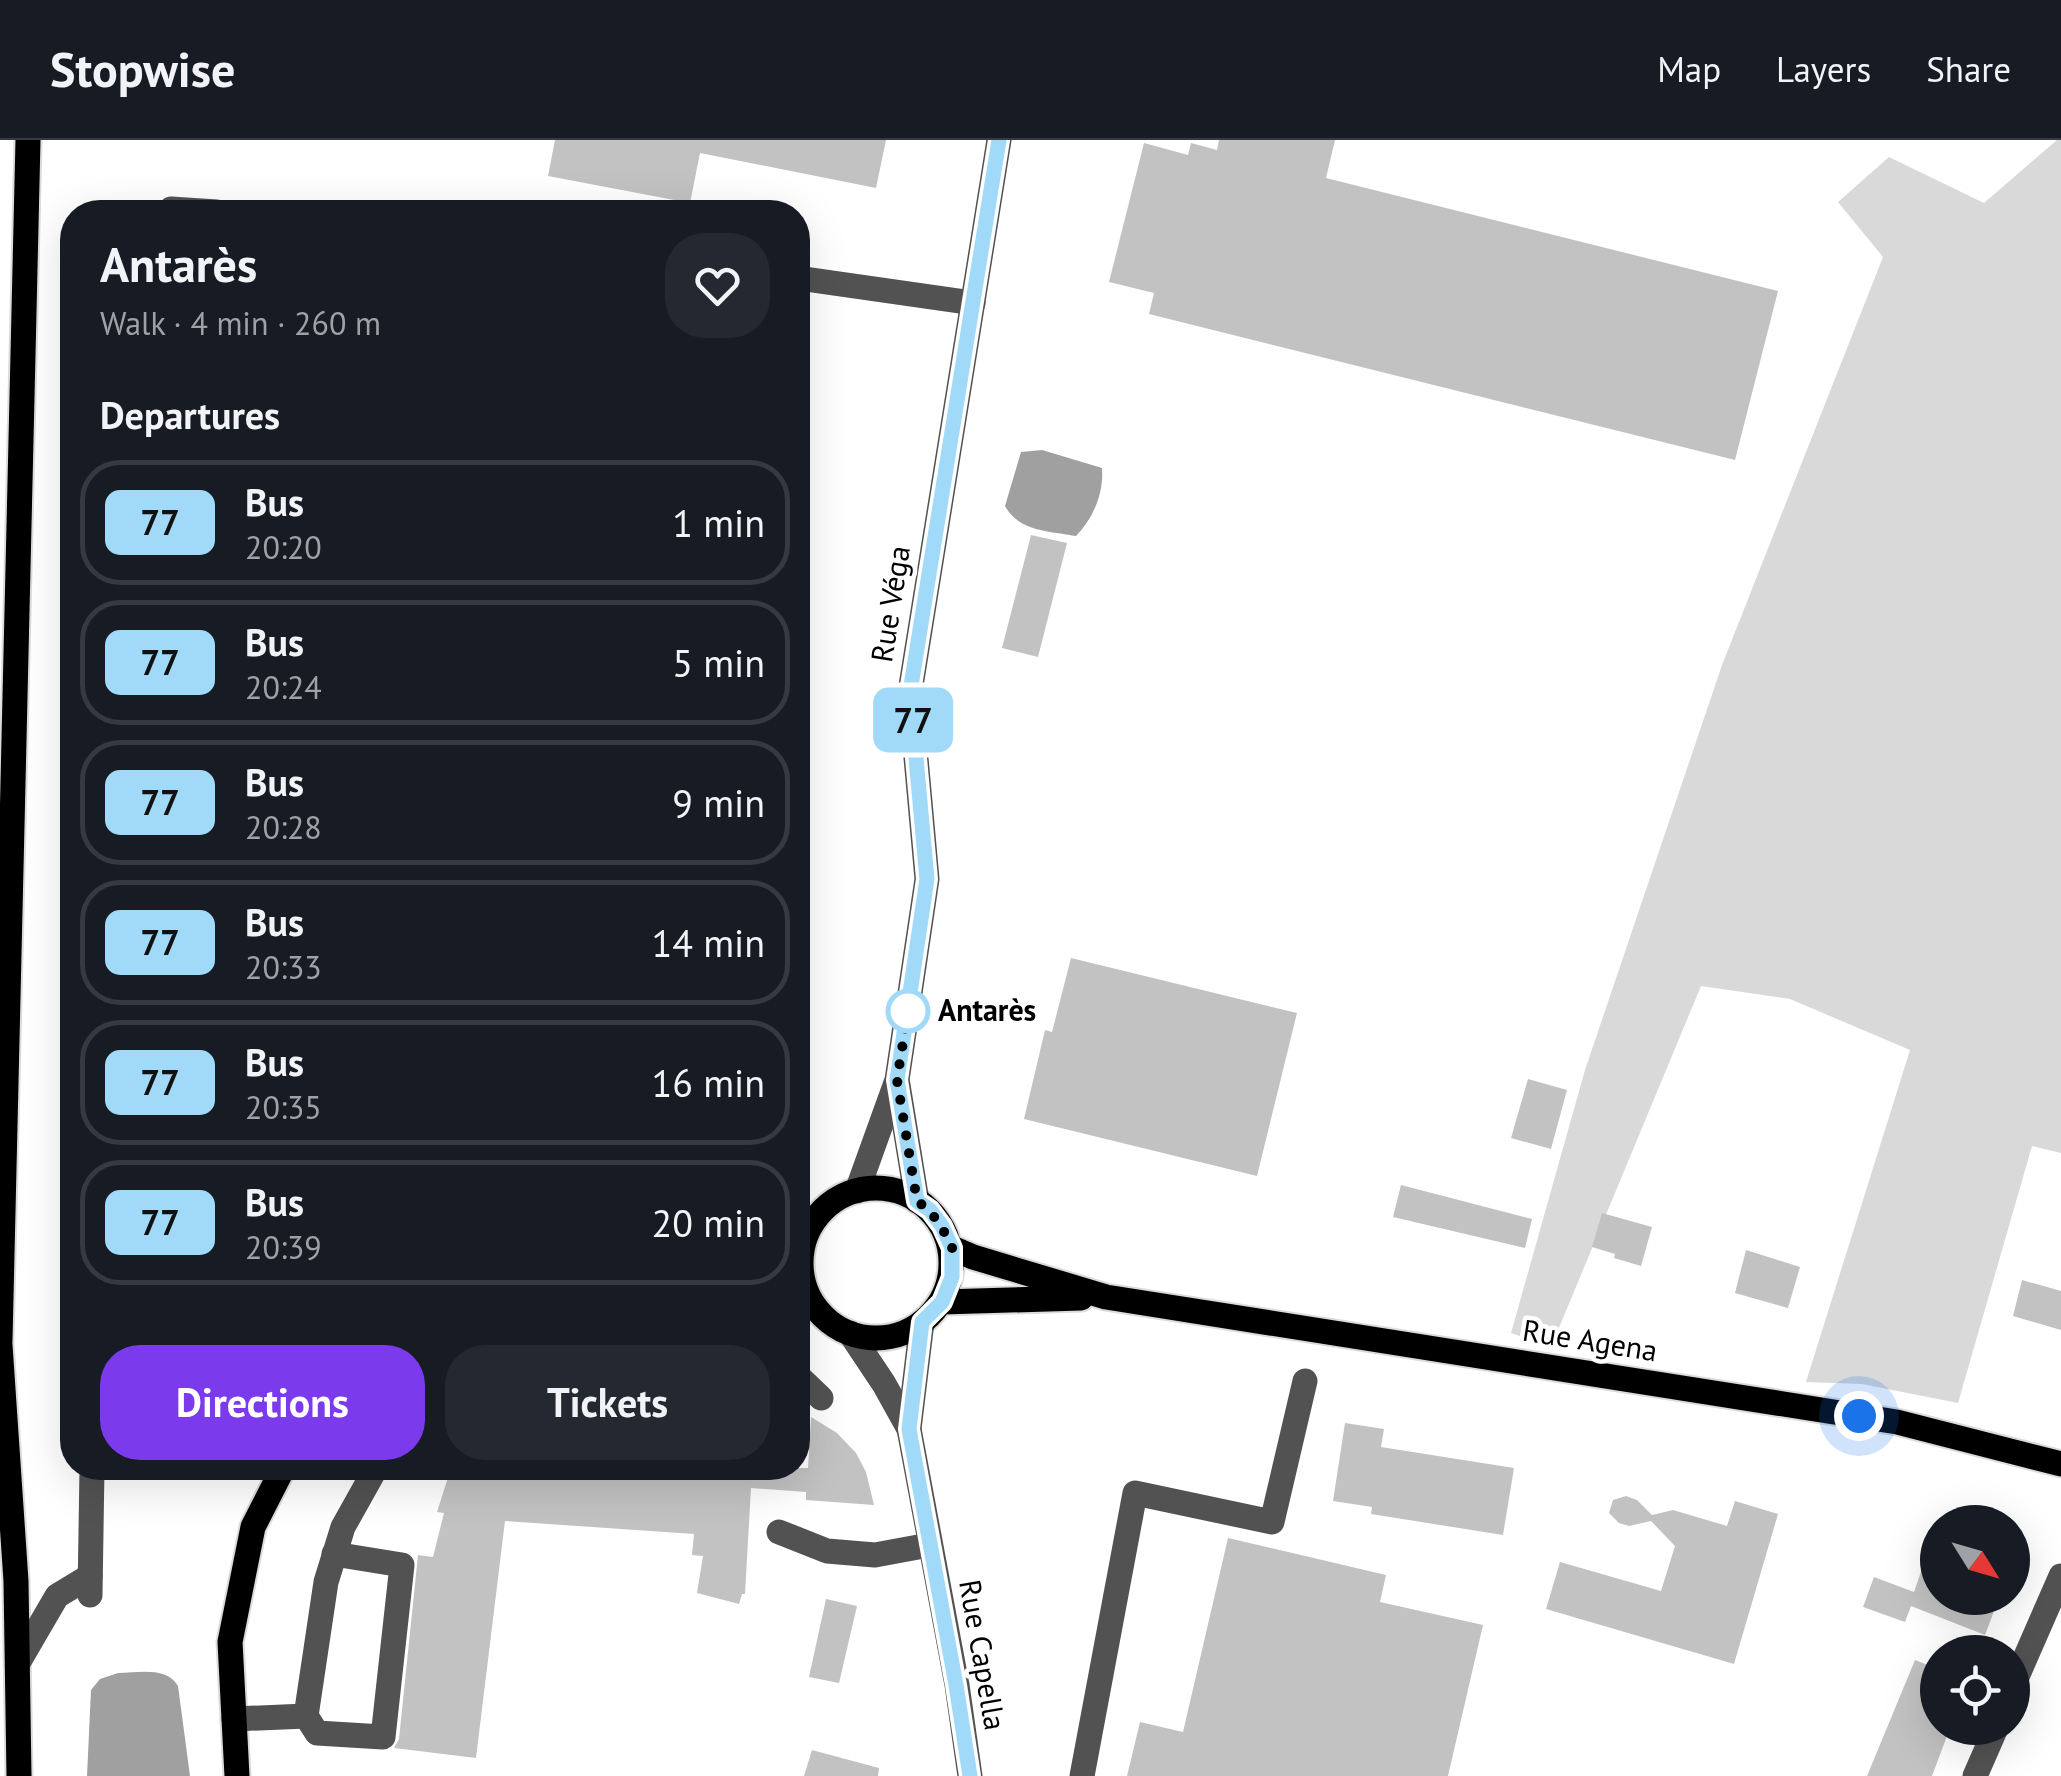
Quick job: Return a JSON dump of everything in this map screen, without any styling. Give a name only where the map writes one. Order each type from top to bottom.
[{"type":"main road","points":[[19,1776],[16,1581],[0,1343],[28,140]]},
{"type":"main road","points":[[810,1222],[836,1200],[857,1191],[880,1189],[917,1201],[930,1210],[952,1248],[952,1277],[942,1302],[922,1322],[901,1333],[877,1338],[850,1334],[810,1301]]},
{"type":"main road","name":"Rue Agena","points":[[952,1248],[1106,1297],[1896,1422],[2061,1464]]},
{"type":"main road","name":"Rue Agena","points":[[942,1302],[1106,1297]]},
{"type":"main road","points":[[237,1776],[230,1642],[253,1527],[277,1480]]},
{"type":"street","name":"Rue Véga","points":[[857,1191],[897,1080],[927,879],[910,692],[999,140]]},
{"type":"street","points":[[810,280],[973,303]]},
{"type":"street","name":"Rue Véga","points":[[897,1080],[917,1201]]},
{"type":"street","name":"Rue Capella","points":[[922,1322],[909,1429],[970,1776]]},
{"type":"street","name":"Rue Capella","points":[[850,1334],[909,1429]]},
{"type":"street","points":[[1082,1776],[1135,1492],[1272,1522],[1305,1381]]},
{"type":"street","points":[[810,1387],[821,1398]]},
{"type":"street","points":[[18,1664],[57,1596],[90,1585],[92,1480]]},
{"type":"street","points":[[334,1554],[402,1565],[383,1738],[316,1732],[306,1716],[326,1582],[334,1554],[343,1527],[369,1480]]},
{"type":"street","name":"Rue Capella","points":[[778,1532],[828,1551],[875,1555],[929,1545]]},
{"type":"street","points":[[2030,1647],[2061,1576]]},
{"type":"street","points":[[234,1719],[306,1716]]},
{"type":"street","points":[[1975,1776],[1989,1745]]},
{"type":"shaded area","points":[[2061,140],[2061,1153],[2032,1146],[1958,1403],[1862,1384],[1806,1382],[1910,1050],[1790,999],[1701,986],[1551,1347],[1511,1333],[1585,1070],[1722,665],[1883,257],[1838,202],[1889,157],[1984,203]]},
{"type":"shaded area","points":[[1042,450],[1102,468],[1096,505],[1076,536],[1027,526],[1005,506],[1021,452]]},
{"type":"shaded area","points":[[118,1673],[159,1673],[178,1686],[190,1776],[87,1776],[91,1690],[100,1679]]},
{"type":"building","points":[[555,140],[886,140],[876,188],[700,153],[691,200],[548,176]]},
{"type":"building","points":[[1219,140],[1335,140],[1326,178],[1778,291],[1735,460],[1149,314],[1154,293],[1109,282],[1144,143],[1188,155],[1191,143],[1217,150]]},
{"type":"building","points":[[1031,535],[1067,543],[1038,657],[1002,648]]},
{"type":"building","points":[[1071,958],[1297,1013],[1257,1176],[1024,1119],[1045,1030],[1052,1032]]},
{"type":"building","points":[[1528,1079],[1567,1090],[1551,1149],[1511,1138]]},
{"type":"building","points":[[1401,1185],[1532,1219],[1525,1248],[1393,1217]]},
{"type":"building","points":[[1602,1213],[1652,1227],[1641,1266],[1592,1247]]},
{"type":"building","points":[[1746,1250],[1800,1267],[1788,1308],[1735,1293]]},
{"type":"building","points":[[2022,1280],[2061,1291],[2061,1330],[2013,1316]]},
{"type":"building","points":[[811,1417],[837,1433],[856,1453],[866,1472],[874,1505],[806,1500],[806,1492],[751,1488],[745,1594],[739,1604],[697,1593],[703,1556],[692,1555],[694,1534],[505,1521],[476,1758],[394,1748],[399,1739],[418,1555],[433,1557],[444,1513],[437,1512],[447,1480],[810,1480]]},
{"type":"building","points":[[1345,1423],[1384,1429],[1381,1447],[1514,1468],[1503,1535],[1371,1514],[1372,1507],[1333,1501]]},
{"type":"building","points":[[1626,1496],[1637,1500],[1652,1515],[1673,1510],[1727,1526],[1735,1501],[1778,1514],[1734,1664],[1546,1609],[1560,1562],[1661,1591],[1675,1546],[1651,1521],[1629,1526],[1609,1513],[1613,1500]]},
{"type":"building","points":[[1228,1538],[1386,1575],[1380,1602],[1483,1625],[1448,1776],[1127,1776],[1140,1722],[1183,1732]]},
{"type":"building","points":[[1920,1575],[1920,1610],[1911,1606],[1905,1622],[1863,1607],[1874,1577],[1914,1592]]},
{"type":"building","points":[[826,1599],[857,1606],[839,1683],[809,1677]]},
{"type":"building","points":[[1934,1615],[1993,1615],[1985,1635]]},
{"type":"building","points":[[1915,1660],[1920,1662],[1920,1745],[1944,1745],[1932,1776],[1867,1776]]},
{"type":"building","points":[[812,1750],[879,1768],[878,1776],[804,1776]]},
{"type":"bus line","name":"77","points":[[970,1776],[909,1429],[922,1322],[942,1302],[952,1277],[952,1248],[942,1226],[917,1201],[897,1080],[927,879],[910,692],[999,140]]},
{"type":"place","name":"Antarès","points":[[908,1011]]},
{"type":"route","points":[[908,1011],[897,1080],[917,1201],[942,1226],[952,1248],[972,1257],[1106,1297],[1859,1416]]}]
